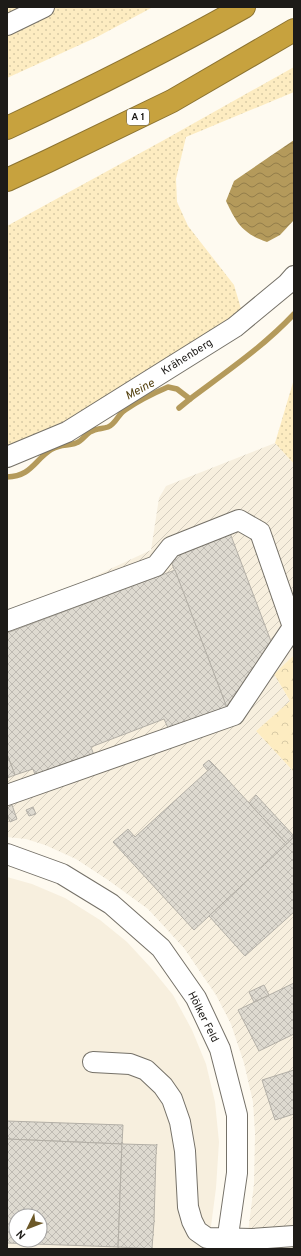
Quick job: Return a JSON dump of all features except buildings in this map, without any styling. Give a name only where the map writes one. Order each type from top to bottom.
[{"type":"highway","points":[[7,128],[119,75],[244,7]]},
{"type":"highway","name":"A 1","points":[[7,180],[172,101],[294,30]]},
{"type":"street","points":[[7,25],[44,7]]},
{"type":"street","name":"Krähenberg","points":[[7,457],[67,432],[235,327],[287,284],[294,276]]},
{"type":"street","points":[[7,621],[156,566],[171,547],[239,520],[260,532],[293,627],[234,715],[7,795]]},
{"type":"street","name":"Hölker Feld","points":[[7,854],[62,874],[111,904],[161,948],[196,998],[220,1050],[237,1115],[237,1173],[227,1244]]},
{"type":"street","points":[[93,1062],[130,1064],[146,1070],[163,1086],[172,1099],[180,1122],[185,1151],[188,1207],[197,1231],[207,1238],[227,1244],[252,1239],[294,1236]]},
{"type":"shaded area","points":[[275,443],[294,464],[294,655],[274,674],[290,701],[256,731],[294,772],[294,1249],[246,1249],[254,1184],[255,1133],[253,1102],[244,1063],[231,1024],[216,995],[184,948],[148,909],[76,859],[45,845],[26,839],[7,837],[7,617],[151,550],[159,498],[166,486]]},
{"type":"shaded area","points":[[7,877],[32,884],[65,898],[100,920],[127,942],[173,995],[192,1030],[206,1064],[215,1102],[219,1142],[216,1188],[208,1249],[7,1249]]},
{"type":"green space","points":[[7,7],[153,7],[97,37],[7,78]]},
{"type":"green space","points":[[294,67],[294,92],[186,137],[176,179],[177,202],[188,226],[234,285],[242,312],[60,425],[7,448],[7,226]]},
{"type":"green space","points":[[294,379],[294,464],[275,443]]},
{"type":"green space","points":[[294,655],[294,772],[256,731],[290,701],[274,674]]},
{"type":"water","points":[[294,140],[294,220],[280,235],[267,242],[252,235],[241,227],[226,201],[234,181]]},
{"type":"waterway","name":"Meine","points":[[7,477],[22,474],[27,471],[52,449],[59,446],[76,443],[92,431],[111,426],[125,410],[135,403],[168,387],[177,389],[190,399],[257,348],[294,314]]},
{"type":"waterway","points":[[179,408],[190,399]]}]
